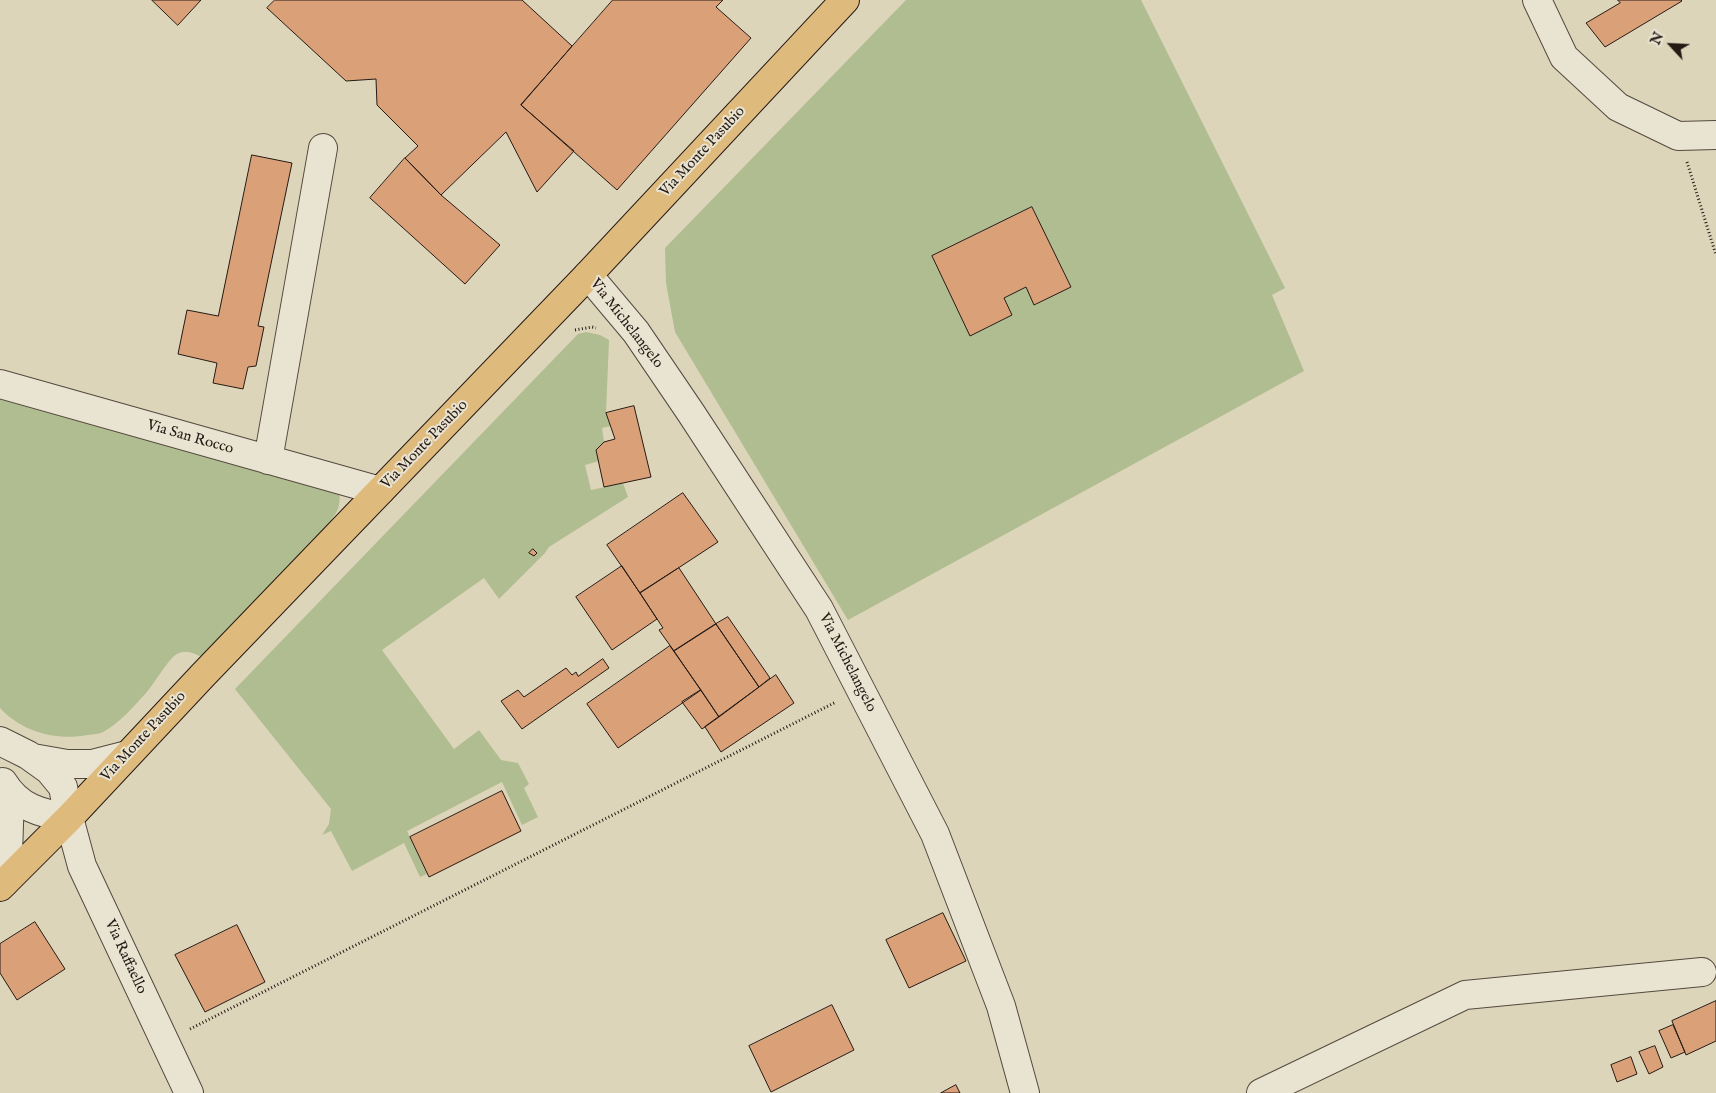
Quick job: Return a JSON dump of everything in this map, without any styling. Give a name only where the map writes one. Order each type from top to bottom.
[{"type":"main road","name":"Via Monte Pasubio","points":[[2,885],[69,818],[127,755],[588,275],[845,0]]},
{"type":"street","points":[[1537,0],[1564,57],[1618,107],[1678,136],[1716,135]]},
{"type":"street","points":[[268,460],[323,148]]},
{"type":"street","name":"Via Michelangelo","points":[[588,275],[636,332],[692,413],[819,609],[934,834],[1001,1006],[1025,1093]]},
{"type":"street","name":"Via San Rocco","points":[[0,384],[380,491]]},
{"type":"street","points":[[0,740],[31,757],[67,764],[92,764],[127,755]]},
{"type":"street","name":"Via Raffaello","points":[[31,757],[49,770],[63,787],[82,866],[189,1093]]},
{"type":"street","points":[[5,786],[26,806],[39,812],[69,818]]},
{"type":"street","points":[[2,885],[8,855],[5,786]]},
{"type":"street","points":[[1261,1093],[1465,995],[1702,972]]},
{"type":"path","points":[[1678,136],[1716,255]]},
{"type":"path","points":[[165,1042],[860,689]]},
{"type":"green space","points":[[906,0],[1141,0],[1285,288],[1272,295],[1304,371],[848,620],[675,332],[666,283],[665,248]],"holes":[[[1032,207],[1071,287],[1035,305],[1026,287],[1004,298],[1012,315],[970,335],[932,256]]]},
{"type":"green space","points":[[586,332],[600,335],[609,340],[606,413],[611,426],[602,428],[604,442],[596,451],[599,461],[585,465],[591,490],[623,483],[628,497],[549,547],[499,599],[484,578],[382,650],[454,749],[479,730],[501,760],[518,763],[529,784],[524,788],[538,817],[522,825],[502,782],[407,831],[427,874],[420,877],[404,843],[352,871],[331,831],[322,835],[329,824],[331,809],[235,689],[578,334]]},
{"type":"green space","points":[[0,396],[339,491],[340,500],[338,508],[330,522],[202,657],[187,652],[174,656],[146,693],[109,729],[101,733],[76,737],[40,733],[19,723],[0,708]]},
{"type":"building","points":[[152,0],[201,0],[178,25]]},
{"type":"building","points":[[275,0],[522,0],[572,46],[521,105],[574,151],[537,192],[506,132],[441,195],[405,158],[418,146],[377,105],[376,79],[346,81],[267,8]]},
{"type":"building","points":[[613,0],[723,0],[716,7],[751,38],[617,190],[521,105]]},
{"type":"building","points":[[1618,0],[1682,1],[1605,47],[1586,23],[1620,3]]},
{"type":"building","points":[[252,155],[292,163],[258,326],[264,327],[256,366],[248,367],[243,389],[213,383],[217,363],[178,354],[187,310],[218,316]]},
{"type":"building","points":[[405,158],[441,195],[500,245],[465,284],[370,198]]},
{"type":"building","points":[[1032,207],[1071,287],[1034,305],[1026,287],[1004,298],[1012,315],[970,336],[932,256]]},
{"type":"building","points":[[634,406],[651,477],[604,487],[596,450],[604,442],[615,439],[606,413]]},
{"type":"building","points":[[683,493],[718,542],[640,593],[607,545]]},
{"type":"building","points":[[533,549],[537,553],[534,556],[529,553]]},
{"type":"building","points":[[622,566],[657,619],[612,650],[576,597]]},
{"type":"building","points":[[679,568],[716,624],[674,651],[659,630],[663,628],[640,593]]},
{"type":"building","points":[[728,617],[770,678],[759,687],[716,624]]},
{"type":"building","points":[[716,624],[759,687],[719,717],[674,651]]},
{"type":"building","points":[[670,646],[701,690],[618,748],[587,704]]},
{"type":"building","points":[[603,659],[609,668],[522,729],[501,701],[518,690],[524,697],[566,668],[572,675],[576,672],[578,676]]},
{"type":"building","points":[[776,675],[794,703],[721,752],[705,727]]},
{"type":"building","points":[[701,690],[719,717],[702,729],[682,702]]},
{"type":"building","points":[[502,791],[521,831],[429,877],[410,837]]},
{"type":"building","points":[[943,913],[966,961],[909,988],[886,940]]},
{"type":"building","points":[[35,922],[65,969],[17,1000],[0,973],[0,944]]},
{"type":"building","points":[[237,925],[265,982],[205,1012],[175,955]]},
{"type":"building","points":[[1716,1001],[1716,1041],[1686,1055],[1672,1021]]},
{"type":"building","points":[[832,1005],[854,1050],[771,1092],[749,1046]]},
{"type":"building","points":[[1673,1025],[1685,1052],[1671,1058],[1659,1031]]},
{"type":"building","points":[[1655,1046],[1663,1067],[1649,1074],[1639,1052]]},
{"type":"building","points":[[1631,1057],[1637,1074],[1617,1082],[1611,1065]]},
{"type":"building","points":[[956,1085],[960,1093],[941,1093]]}]
